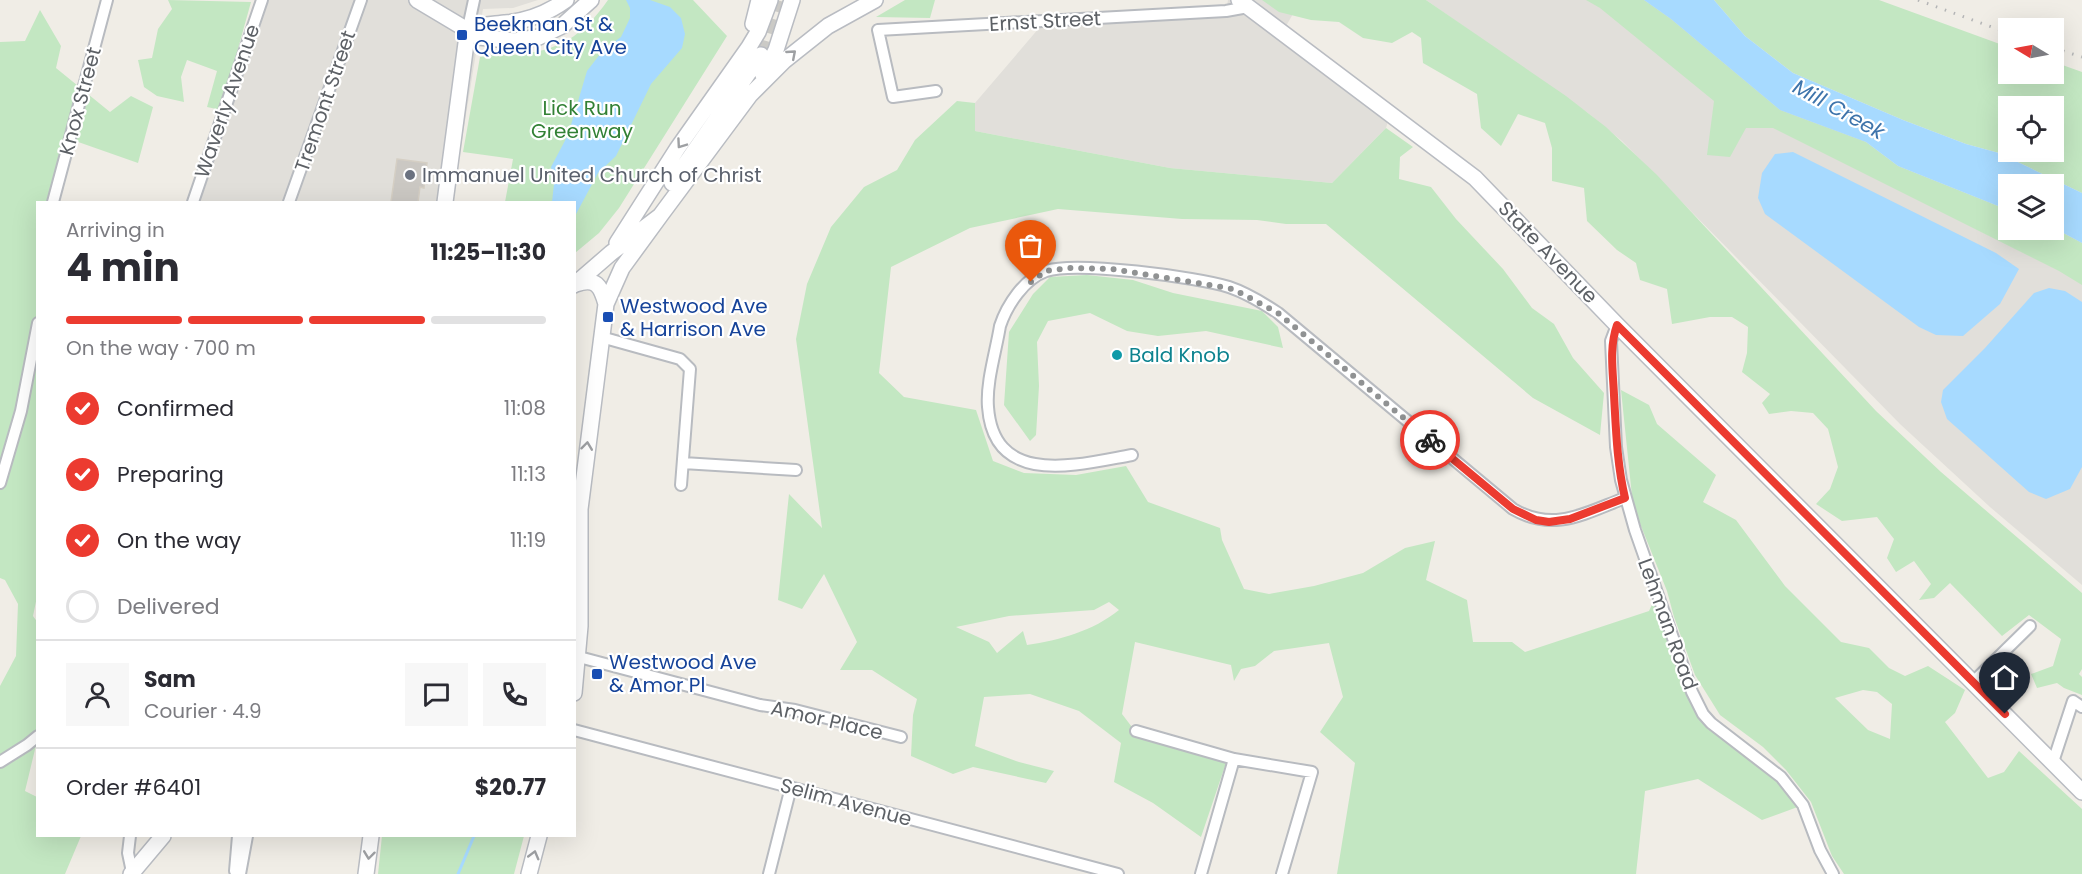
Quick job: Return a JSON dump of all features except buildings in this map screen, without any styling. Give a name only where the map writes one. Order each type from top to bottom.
[{"type":"main road","points":[[417,0],[468,28],[479,37],[488,39],[528,39],[562,26],[591,0]]},
{"type":"main road","points":[[468,28],[537,17],[566,0]]},
{"type":"main road","points":[[611,253],[677,149],[736,66],[752,49],[759,0]]},
{"type":"main road","points":[[635,234],[752,49],[770,0]]},
{"type":"main road","points":[[778,44],[785,0]]},
{"type":"main road","points":[[576,679],[579,657],[580,509],[606,304],[622,268],[750,95],[778,44],[792,0]]},
{"type":"main road","points":[[750,95],[807,41],[828,26],[875,0]]},
{"type":"main road","name":"State Avenue","points":[[1244,4],[1475,178],[1617,325],[2082,792]]},
{"type":"main road","points":[[445,201],[468,28]]},
{"type":"main road","points":[[576,284],[611,253],[660,216]]},
{"type":"main road","points":[[576,285],[586,281],[596,284],[602,291],[606,304]]},
{"type":"main road","points":[[132,873],[162,837]]},
{"type":"main road","points":[[366,874],[371,837]]},
{"type":"main road","points":[[529,874],[539,837]]},
{"type":"street","name":"Knox Street","points":[[53,201],[107,0]]},
{"type":"street","name":"Waverly Avenue","points":[[193,201],[262,0]]},
{"type":"street","name":"Tremont Street","points":[[289,201],[361,0]]},
{"type":"street","points":[[468,28],[474,0]]},
{"type":"street","name":"Ernst Street","points":[[936,91],[893,96],[878,30],[1215,12],[1244,4]]},
{"type":"street","points":[[1132,455],[1041,467],[1014,456],[1002,447],[995,434],[987,406],[1000,326],[1004,314],[1020,291],[1046,271],[1068,268],[1112,269],[1225,286],[1249,296],[1278,313],[1524,516],[1536,520],[1562,521],[1625,498]]},
{"type":"street","name":"Lehman Road","points":[[1617,325],[1611,341],[1616,447],[1625,498],[1696,703],[1712,723],[1781,777],[1803,805],[1820,850],[1833,874]]},
{"type":"street","points":[[0,483],[21,411],[36,333]]},
{"type":"street","points":[[601,337],[680,359],[687,365],[690,374],[681,485]]},
{"type":"street","points":[[683,464],[796,470]]},
{"type":"street","points":[[1973,682],[2030,626]]},
{"type":"street","name":"Amor Place","points":[[579,657],[760,705],[795,710],[901,737]]},
{"type":"street","points":[[2053,762],[2077,704]]},
{"type":"street","name":"Selim Avenue","points":[[576,731],[1118,874]]},
{"type":"street","points":[[1136,731],[1234,759],[1312,772],[1282,874]]},
{"type":"street","points":[[0,762],[36,738]]},
{"type":"street","points":[[1201,874],[1234,759]]},
{"type":"street","points":[[769,874],[791,787]]},
{"type":"street","points":[[130,837],[128,853],[132,873]]},
{"type":"street","points":[[235,874],[238,837]]},
{"type":"street","points":[[240,874],[247,837]]},
{"type":"shaded area","points":[[269,0],[538,0],[513,8],[483,9],[452,201],[200,201]]},
{"type":"shaded area","points":[[1228,0],[1301,0],[1282,33],[1390,114],[1386,128],[1332,183],[1170,168],[975,131],[975,103],[1045,21],[1226,11]]},
{"type":"shaded area","points":[[1426,0],[1644,0],[1866,142],[1898,166],[1998,206],[1998,240],[2064,240],[2064,233],[2082,243],[2082,585],[1990,507],[1900,424],[1622,141],[1588,113]]},
{"type":"green space","points":[[168,0],[251,2],[221,110],[207,107],[217,71],[187,60],[181,77],[184,102],[157,96],[144,87],[138,60],[152,58],[158,29],[172,9]]},
{"type":"green space","name":"Lick Run Greenway","points":[[608,0],[693,0],[727,36],[619,208],[599,233],[576,252],[576,201],[505,201],[513,159],[463,152],[480,57],[529,53],[556,46],[579,33]]},
{"type":"green space","points":[[905,0],[935,0],[930,18],[876,17]]},
{"type":"green space","points":[[1262,0],[1426,0],[1566,96],[1606,127],[1657,175],[1876,411],[1941,472],[2082,593],[2082,669],[2079,674],[2082,677],[2082,695],[2057,683],[2037,688],[2031,674],[2053,666],[2061,639],[2029,615],[2002,636],[1950,583],[1934,598],[1919,600],[1931,584],[1914,561],[1896,572],[1887,558],[1894,539],[1877,517],[1842,521],[1816,504],[1830,489],[1838,467],[1828,429],[1813,413],[1791,411],[1769,414],[1762,403],[1770,394],[1742,372],[1747,353],[1748,327],[1732,317],[1710,317],[1672,324],[1667,289],[1640,280],[1636,263],[1617,250],[1587,221],[1584,188],[1552,181],[1552,148],[1545,123],[1518,114],[1501,146],[1481,128],[1477,94],[1423,63],[1421,38],[1412,32],[1392,43],[1363,38],[1339,22],[1311,20],[1279,12]]},
{"type":"green space","points":[[1586,0],[1644,0],[1671,19],[1780,110],[1866,142],[1898,166],[1998,206],[1998,240],[2064,240],[2064,233],[2082,243],[2082,285],[2059,271],[1773,128],[1746,128],[1730,157],[1707,155],[1714,101],[1600,8]]},
{"type":"green space","points":[[1714,0],[1879,0],[1998,43],[1998,84],[2064,84],[2064,66],[2082,72],[2082,193],[2064,184],[2064,174],[2043,174],[2018,162],[2064,162],[2064,96],[1998,96],[1998,153],[1966,144],[1903,120],[1793,73],[1745,36]]},
{"type":"green space","points":[[40,10],[61,46],[56,68],[110,112],[131,96],[153,107],[138,163],[64,137],[53,201],[36,201],[36,602],[33,616],[36,620],[36,745],[25,791],[36,796],[36,837],[81,837],[65,874],[0,874],[0,686],[16,656],[18,604],[5,580],[0,578],[0,42],[25,41]]},
{"type":"green space","points":[[957,101],[975,103],[975,131],[1170,168],[1332,183],[1386,128],[1413,147],[1400,157],[1399,179],[1431,187],[1456,219],[1503,269],[1532,308],[1554,324],[1573,358],[1604,393],[1600,435],[1533,398],[1326,224],[1182,219],[1058,209],[970,228],[891,267],[879,373],[904,397],[976,410],[993,461],[1024,473],[1076,475],[1126,466],[1148,502],[1220,528],[1222,540],[1244,589],[1269,594],[1314,586],[1363,573],[1405,548],[1435,541],[1426,580],[1467,600],[1473,642],[1512,642],[1525,652],[1649,611],[1657,594],[1696,703],[1756,757],[1803,805],[1762,820],[1698,779],[1645,791],[1636,874],[1337,874],[1355,763],[1320,732],[1343,697],[1329,643],[1274,651],[1255,666],[1241,669],[1234,681],[1231,665],[1135,642],[1122,714],[1138,735],[1226,763],[1201,837],[1153,803],[1114,782],[1121,743],[1079,711],[1030,694],[984,697],[975,746],[1019,762],[1054,771],[1046,783],[973,767],[953,774],[911,756],[913,715],[917,699],[872,670],[840,670],[857,642],[824,574],[802,609],[778,600],[789,494],[822,528],[796,339],[807,284],[831,227],[864,187],[897,170],[915,140]],"holes":[[[1109,602],[1119,610],[1098,624],[1076,634],[1052,640],[1027,645],[1023,631],[997,653],[989,642],[956,627],[1009,616],[1094,610]]]},
{"type":"green space","points":[[1087,275],[1133,280],[1173,293],[1262,311],[1278,327],[1283,348],[1206,331],[1158,336],[1127,331],[1090,313],[1048,321],[1037,342],[1039,386],[1036,435],[1030,441],[1004,405],[1009,332],[1033,294],[1050,277]]},
{"type":"green space","points":[[1621,390],[1649,405],[1657,424],[1716,475],[1703,502],[1736,520],[1785,586],[1841,642],[1869,648],[1889,668],[1905,676],[1928,666],[1965,690],[1955,713],[1945,722],[1988,778],[2004,772],[2019,751],[2082,809],[2082,874],[1844,874],[1832,856],[1811,802],[1786,770],[1763,747],[1720,715],[1695,675],[1667,591],[1633,506]],"holes":[[[1863,690],[1877,692],[1892,704],[1890,739],[1868,730],[1835,698]]]},
{"type":"green space","points":[[382,837],[524,837],[514,874],[378,874]]},
{"type":"water","points":[[626,0],[650,0],[670,7],[681,18],[685,34],[682,48],[651,84],[616,156],[598,173],[576,214],[576,201],[552,201],[554,184],[551,167],[568,135],[587,71],[604,49],[621,37],[630,18],[630,8]]},
{"type":"water","name":"Mill Creek","points":[[1644,0],[1714,0],[1745,36],[1793,73],[1903,120],[1966,144],[1998,153],[1998,162],[2018,162],[2043,174],[1998,174],[1998,206],[1898,166],[1866,142],[1780,110],[1671,19]]},
{"type":"water","points":[[1793,152],[1996,253],[2019,269],[2000,304],[1963,336],[1936,335],[1919,327],[1765,214],[1758,198],[1762,173],[1775,154]]},
{"type":"water","points":[[2064,184],[2082,193],[2082,243],[2064,233]]},
{"type":"water","points":[[2049,288],[2065,291],[2082,302],[2082,467],[2070,489],[2046,499],[2029,492],[1947,419],[1941,402],[1943,390],[1985,348],[2034,293]]},
{"type":"waterway","points":[[458,874],[474,837]]},
{"type":"tunnel","points":[[761,55],[777,0]]},
{"type":"railway","points":[[1918,0],[1998,29]]},
{"type":"railway","points":[[2064,51],[2082,57]]},
{"type":"way so far","points":[[1031,282],[1046,271],[1068,268],[1112,269],[1233,289],[1278,313],[1430,440]]},
{"type":"place","name":"Beekman St & Queen City Ave","points":[[462,35]]},
{"type":"place","name":"Immanuel United Church of Christ","points":[[410,175]]},
{"type":"place","name":"Westwood Ave & Harrison Ave","points":[[608,317]]},
{"type":"place","name":"Bald Knob","points":[[1117,355]]},
{"type":"place","name":"Westwood Ave & Amor Pl","points":[[597,674]]},
{"type":"route","points":[[1430,440],[1513,509],[1536,520],[1562,521],[1625,498],[1616,447],[1611,341],[1617,325],[2005,714]]}]
